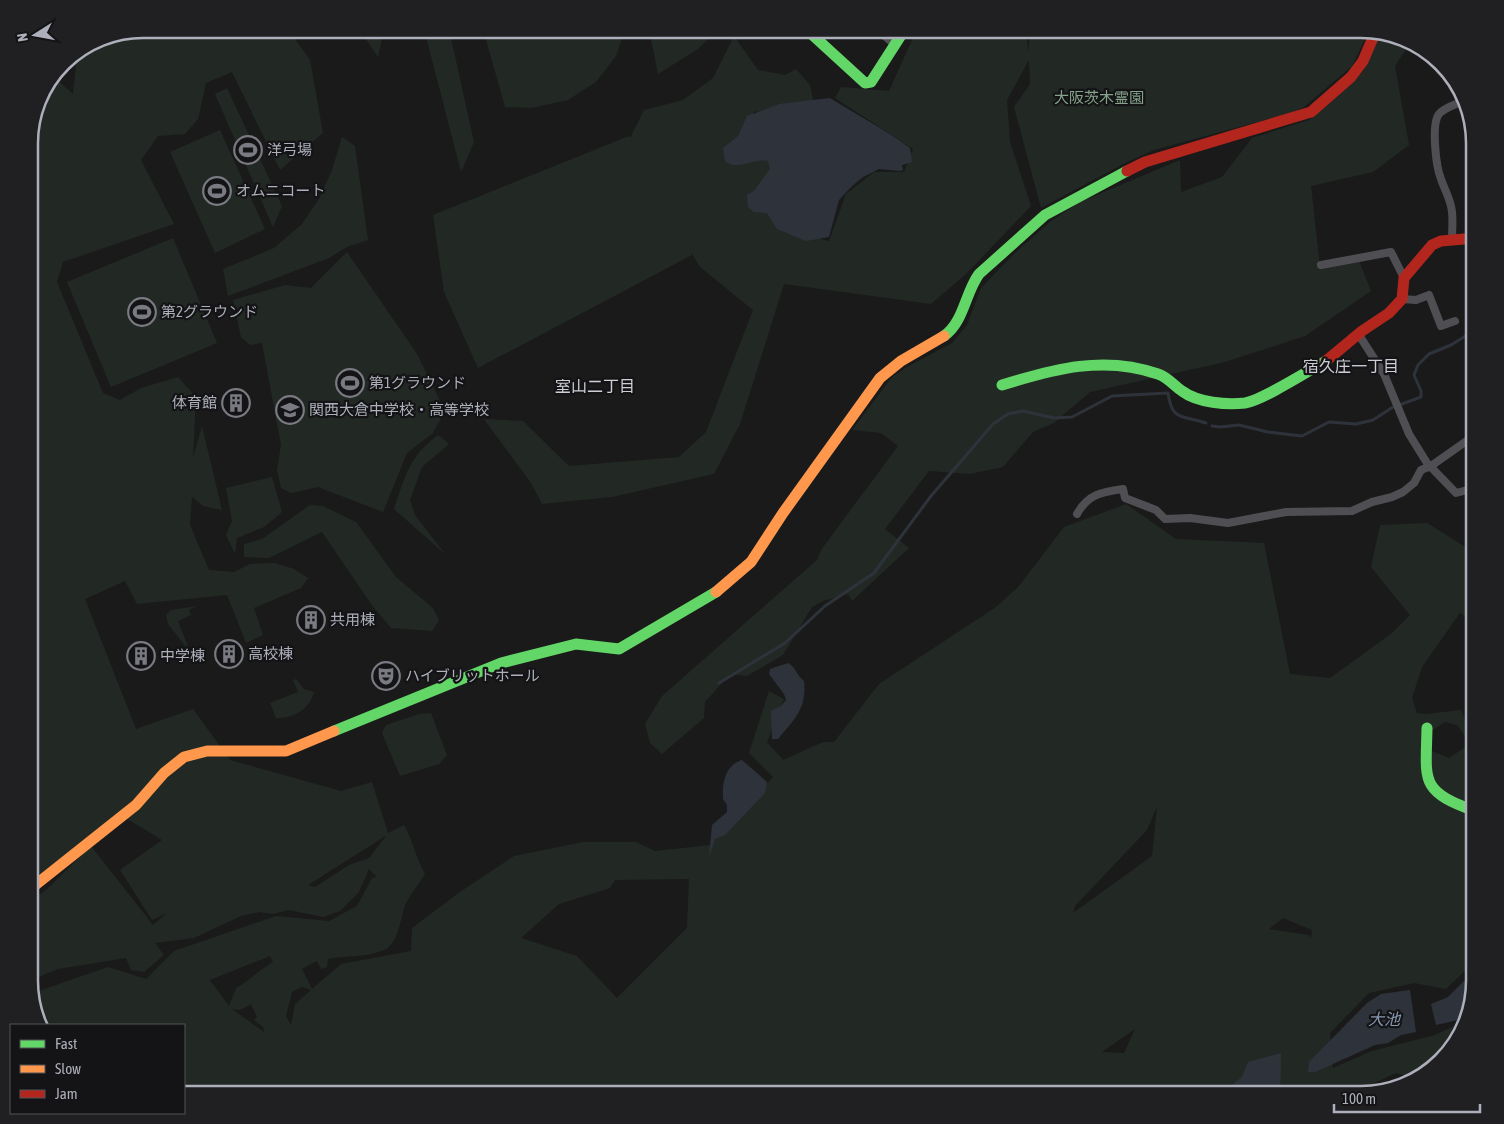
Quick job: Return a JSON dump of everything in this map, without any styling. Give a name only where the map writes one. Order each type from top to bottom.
[{"type":"street","points":[[816,38],[865,83],[871,82],[899,38]]},
{"type":"street","points":[[887,38],[895,45]]},
{"type":"street","points":[[38,885],[105,828],[135,806],[166,770],[185,756],[206,751],[272,754],[286,751],[501,663],[576,644],[619,649],[712,595],[752,562],[783,513],[880,378],[901,361],[926,348],[951,331],[960,317],[971,285],[978,274],[1016,238],[1045,215],[1145,162],[1311,112],[1351,77],[1363,61],[1373,39]]},
{"type":"street","points":[[1452,240],[1452,212],[1449,197],[1441,179],[1436,155],[1436,121],[1438,115],[1459,103]]},
{"type":"street","points":[[1404,278],[1432,245],[1466,239]]},
{"type":"street","points":[[1002,385],[1047,371],[1086,363],[1131,367],[1171,380],[1183,392],[1223,403],[1240,405],[1260,398],[1327,361],[1388,313],[1402,299],[1404,278],[1391,252],[1321,265]]},
{"type":"street","points":[[1402,299],[1416,300],[1429,295],[1441,326],[1455,321]]},
{"type":"street","points":[[1360,335],[1386,379],[1403,425],[1431,466],[1456,492],[1466,490]]},
{"type":"street","points":[[1077,514],[1088,498],[1096,494],[1123,489],[1126,498],[1156,510],[1165,519],[1172,520],[1190,518],[1228,523],[1286,512],[1352,511],[1372,502],[1396,496],[1409,487],[1421,470],[1431,466],[1466,441]]},
{"type":"street","points":[[1427,728],[1425,768],[1430,784],[1436,792],[1466,808]]},
{"type":"green space","points":[[136,38],[294,38],[310,60],[323,133],[280,170],[232,72],[206,83],[198,119],[185,134],[158,136],[141,160],[174,224],[63,262],[57,282],[103,393],[120,400],[141,388],[178,377],[196,397],[193,458],[202,426],[222,510],[203,506],[192,497],[190,525],[209,570],[234,572],[250,564],[275,563],[294,569],[308,578],[301,588],[254,608],[263,635],[246,643],[227,595],[137,604],[125,581],[85,599],[136,729],[193,709],[230,760],[341,791],[372,782],[388,833],[404,825],[425,874],[406,903],[396,936],[389,947],[377,953],[328,959],[327,967],[321,969],[317,961],[302,969],[312,989],[341,964],[411,951],[412,928],[460,892],[514,856],[583,842],[636,842],[655,851],[710,845],[773,777],[749,753],[769,691],[784,699],[767,742],[783,760],[823,742],[834,742],[879,684],[996,607],[1019,586],[1064,527],[1126,504],[1176,539],[1264,543],[1290,674],[1330,678],[1392,633],[1410,615],[1371,567],[1380,525],[1427,523],[1466,547],[1466,617],[1460,613],[1422,667],[1412,698],[1417,713],[1426,714],[1461,710],[1466,722],[1466,737],[1457,725],[1445,722],[1431,731],[1432,751],[1449,758],[1466,747],[1466,970],[1446,989],[1414,983],[1369,993],[1330,1033],[1333,1068],[1372,1051],[1435,1035],[1457,1025],[1445,1045],[1436,1056],[1408,1076],[1396,1073],[1368,1086],[185,1086],[185,1024],[46,1024],[41,1009],[38,991],[108,967],[146,979],[174,951],[276,916],[329,921],[357,906],[372,878],[377,877],[369,869],[359,892],[340,911],[323,917],[289,910],[273,914],[259,912],[241,916],[194,938],[155,943],[164,955],[144,972],[131,970],[126,958],[58,969],[38,977],[38,896],[91,846],[153,925],[167,913],[152,920],[120,870],[162,840],[119,814],[38,875],[38,136],[45,102],[58,80],[73,94],[76,66],[75,63],[84,55],[102,45]],"holes":[[[1157,807],[1152,856],[1073,913],[1075,906],[1147,830]],[[387,835],[369,858],[349,865],[315,887],[308,885]],[[689,879],[687,928],[617,998],[577,956],[521,938],[559,904],[610,888],[615,880]],[[1283,918],[1312,930],[1311,938],[1309,935],[1269,929]],[[270,956],[273,962],[236,988],[229,1006],[210,980]],[[302,987],[311,990],[295,1004],[291,1025],[286,1016],[292,992]],[[251,1004],[257,1017],[254,1020],[263,1027],[264,1032],[232,1009],[240,1010]],[[1135,1029],[1124,1053],[1102,1052]]]},
{"type":"green space","points":[[365,38],[382,38],[378,57]]},
{"type":"green space","points":[[426,38],[451,38],[474,142],[461,172]]},
{"type":"green space","points":[[486,38],[622,38],[616,56],[596,82],[568,100],[531,108],[505,107]]},
{"type":"green space","points":[[651,38],[709,38],[698,49],[658,74]]},
{"type":"green space","name":"大阪茨木霊園","points":[[733,38],[735,38],[758,70],[785,75],[796,69],[810,85],[814,103],[797,117],[793,102],[786,107],[754,112],[743,141],[723,154],[775,160],[775,209],[780,230],[829,241],[846,194],[874,172],[904,172],[913,149],[835,98],[841,87],[889,91],[913,38],[1027,38],[1029,52],[1029,38],[1366,38],[1352,66],[1304,107],[1290,113],[1154,150],[1125,163],[1041,208],[1014,107],[1030,84],[1029,60],[1007,100],[1010,142],[1031,206],[967,273],[931,304],[784,284],[740,424],[714,474],[612,497],[542,504],[531,483],[484,419],[523,421],[569,466],[679,457],[706,432],[753,310],[700,267],[691,252],[692,255],[478,368],[444,292],[433,215],[629,136],[630,138],[644,110],[683,100],[713,78]]},
{"type":"green space","points":[[1377,39],[1407,48],[1395,66],[1409,145],[1373,172],[1311,186],[1320,267],[1359,261],[1371,291],[1305,336],[1225,362],[1090,392],[1054,423],[1033,432],[1003,467],[970,474],[929,471],[885,529],[909,548],[852,601],[848,594],[823,601],[812,607],[783,655],[747,676],[730,674],[705,702],[704,718],[662,754],[650,743],[645,724],[662,696],[817,560],[821,550],[898,446],[881,433],[852,430],[892,377],[952,343],[967,325],[981,288],[1015,253],[1051,221],[1080,202],[1180,160],[1181,192],[1222,177],[1252,138],[1309,120],[1363,71]]},
{"type":"green space","name":"洋弓場","points":[[227,88],[282,206],[273,227],[215,94]]},
{"type":"green space","name":"オムニコート","points":[[220,130],[265,229],[215,253],[170,152]]},
{"type":"green space","points":[[342,137],[355,146],[368,240],[347,247],[329,258],[228,296],[223,269],[274,248],[302,224],[319,199],[332,170]]},
{"type":"green space","name":"第2グラウンド","points":[[173,238],[217,343],[111,387],[67,282]]},
{"type":"green space","name":"第1グラウンド","points":[[347,252],[417,354],[445,411],[433,433],[407,453],[383,512],[318,487],[291,493],[281,488],[277,470],[281,445],[262,343],[250,345],[241,337],[233,300],[285,285],[311,288]]},
{"type":"green space","points":[[438,435],[449,444],[422,467],[410,500],[415,515],[445,554],[394,509],[405,477],[414,459]]},
{"type":"green space","points":[[272,477],[282,512],[264,527],[237,538],[235,554],[226,535],[232,521],[226,488]]},
{"type":"green space","points":[[310,505],[323,506],[356,522],[396,577],[433,608],[439,620],[432,631],[391,628],[371,604],[322,532],[269,558],[244,557],[244,544],[262,539]]},
{"type":"green space","points":[[197,606],[189,610],[191,615],[178,621],[190,652],[168,624],[166,615],[171,610]]},
{"type":"green space","points":[[296,679],[304,689],[314,692],[312,698],[305,708],[295,715],[276,718],[270,703],[298,692],[293,680]]},
{"type":"green space","points":[[431,713],[447,755],[439,764],[400,776],[382,733],[386,725],[419,714]]},
{"type":"water","points":[[830,98],[910,148],[912,162],[902,165],[903,170],[900,171],[879,169],[863,177],[839,200],[829,237],[806,241],[777,229],[767,213],[754,212],[748,207],[747,195],[754,191],[770,169],[768,161],[763,160],[741,165],[730,164],[725,161],[723,148],[738,136],[747,116],[779,104]]},
{"type":"water","points":[[788,663],[804,681],[804,699],[802,706],[790,725],[778,739],[772,739],[771,711],[781,706],[786,700],[784,694],[769,674],[770,669]]},
{"type":"water","points":[[742,760],[767,782],[765,793],[725,835],[715,839],[709,857],[712,825],[727,812],[727,805],[723,799],[726,775],[736,762]]},
{"type":"water","points":[[1466,979],[1464,1002],[1459,1020],[1436,1025],[1431,1004],[1448,997]]},
{"type":"water","name":"大池","points":[[1410,990],[1416,1032],[1401,1035],[1388,1043],[1375,1045],[1315,1072],[1308,1072],[1309,1062],[1367,1003],[1381,994]]},
{"type":"water","points":[[1281,1053],[1280,1086],[1231,1086],[1242,1077],[1248,1062]]},
{"type":"waterway","points":[[1399,405],[1421,397],[1421,391],[1414,375],[1418,365],[1429,354],[1451,345],[1466,336]]},
{"type":"waterway","points":[[719,683],[785,643],[825,606],[874,573],[931,496],[993,424],[1008,414],[1023,411],[1054,418],[1072,417],[1112,396],[1168,393],[1172,409],[1175,413],[1184,418],[1206,423]]},
{"type":"waterway","points":[[1212,426],[1239,425],[1268,432],[1302,436],[1329,422],[1356,424],[1373,420],[1393,407]]},
{"type":"traffic: fast","points":[[816,38],[865,83],[871,82],[899,38]]},
{"type":"traffic: fast","points":[[944,336],[956,323],[979,274],[1045,215],[1127,171]]},
{"type":"traffic: fast","points":[[1002,385],[1060,369],[1079,366],[1118,365],[1158,374],[1182,391],[1204,401],[1238,404],[1263,397],[1326,361]]},
{"type":"traffic: fast","points":[[334,731],[501,663],[576,644],[619,649],[716,592]]},
{"type":"traffic: fast","points":[[1427,728],[1426,761],[1430,782],[1435,790],[1444,797],[1466,808]]},
{"type":"traffic: slow","points":[[716,592],[751,562],[783,513],[880,378],[901,361],[944,336]]},
{"type":"traffic: slow","points":[[38,883],[136,805],[164,773],[184,757],[207,751],[286,751],[334,731]]},
{"type":"traffic: jam","points":[[1127,171],[1145,162],[1311,112],[1351,77],[1363,61],[1373,39]]},
{"type":"traffic: jam","points":[[1326,361],[1362,331],[1389,313],[1402,299],[1404,278],[1432,245],[1441,241],[1466,239]]},
{"type":"place","name":"洋弓場","points":[[248,150]]},
{"type":"place","name":"オムニコート","points":[[217,191]]},
{"type":"place","name":"第2グラウンド","points":[[142,312]]},
{"type":"place","name":"第1グラウンド","points":[[350,383]]},
{"type":"place","name":"体育館","points":[[236,403]]},
{"type":"place","name":"関西大倉中学校・高等学校","points":[[290,410]]},
{"type":"place","name":"共用棟","points":[[311,620]]},
{"type":"place","name":"高校棟","points":[[229,654]]},
{"type":"place","name":"中学棟","points":[[141,656]]},
{"type":"place","name":"ハイブリットホール","points":[[386,676]]},
{"type":"district","name":"宿久庄一丁目","points":[[1351,366]]},
{"type":"district","name":"室山二丁目","points":[[595,386]]}]
